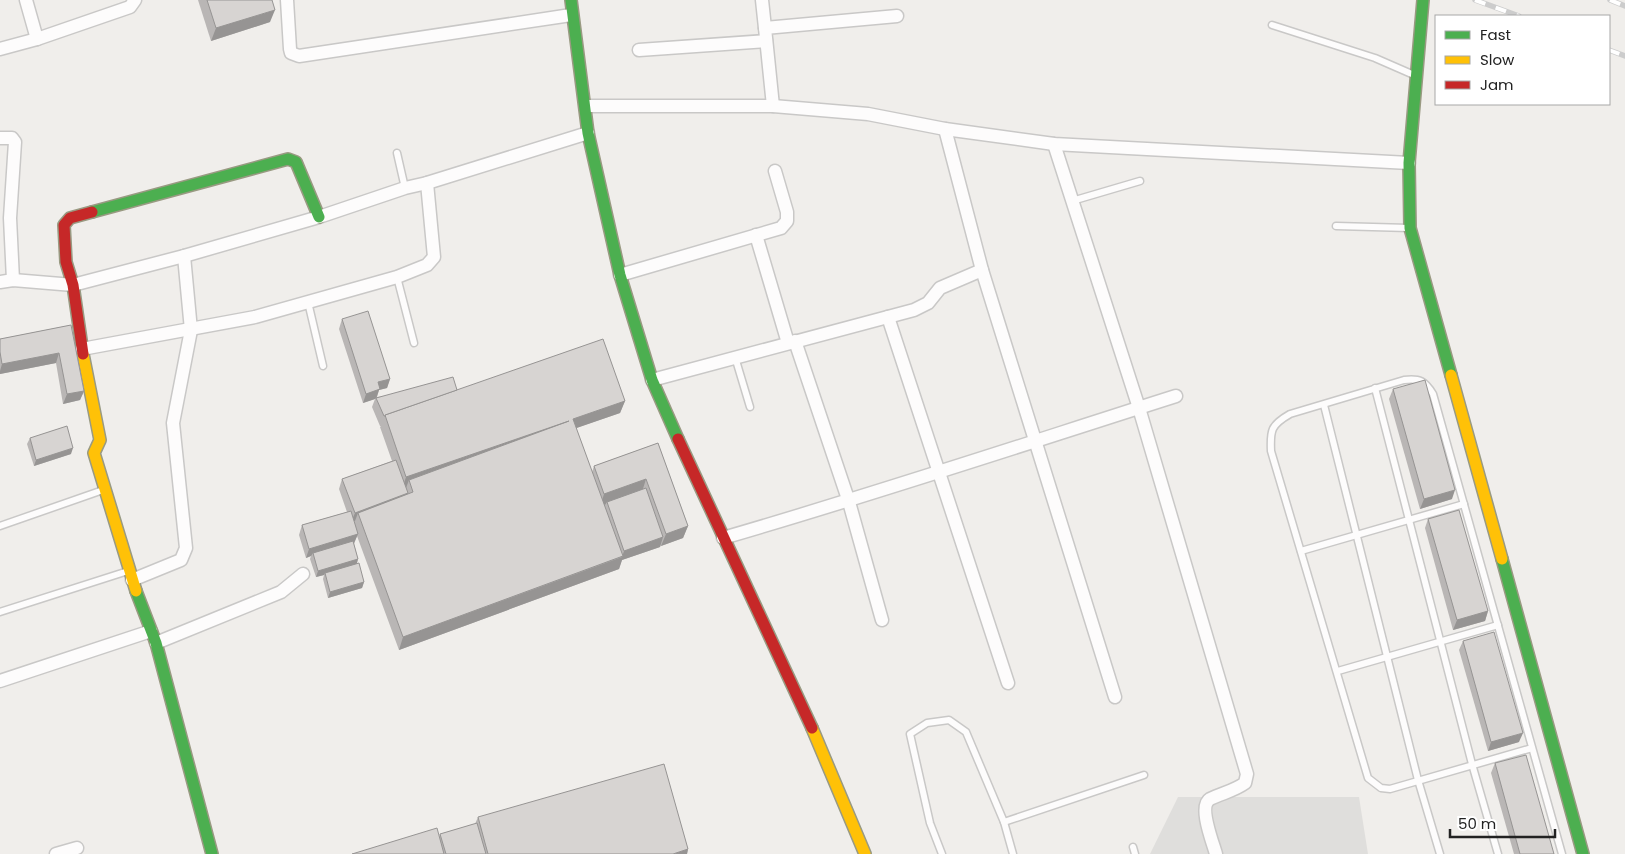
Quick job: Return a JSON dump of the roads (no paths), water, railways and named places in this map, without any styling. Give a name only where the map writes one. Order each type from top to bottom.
[{"type":"street","points":[[26,0],[37,39]]},
{"type":"street","points":[[0,49],[37,39],[130,7],[135,0]]},
{"type":"street","points":[[287,0],[290,50],[291,53],[299,56],[571,15]]},
{"type":"street","points":[[571,0],[571,15],[586,106],[588,133],[620,275],[652,380],[811,726],[865,854]]},
{"type":"street","points":[[762,0],[773,106]]},
{"type":"street","points":[[1423,0],[1418,77],[1409,163],[1410,228],[1583,854]]},
{"type":"street","points":[[639,50],[897,16]]},
{"type":"street","points":[[586,106],[773,106],[868,114],[945,129],[1054,144],[1409,163]]},
{"type":"street","points":[[945,129],[982,270],[1115,697]]},
{"type":"street","points":[[0,282],[13,280],[73,285],[184,256],[319,217],[406,188],[588,133]]},
{"type":"street","points":[[0,138],[12,138],[15,142],[10,218],[13,280]]},
{"type":"street","points":[[1054,144],[1139,408],[1247,774],[1245,783],[1234,790],[1208,800],[1206,804],[1204,812],[1216,854]]},
{"type":"street","points":[[212,854],[154,637],[130,575],[94,453],[100,440],[82,349],[73,285],[66,262],[64,225],[70,218],[288,159],[296,162],[319,217]]},
{"type":"street","points":[[620,275],[781,228],[787,221],[787,212],[775,171]]},
{"type":"street","points":[[82,349],[255,317],[397,277],[427,265],[434,257],[427,183]]},
{"type":"street","points":[[756,235],[849,502],[882,620]]},
{"type":"street","points":[[130,575],[181,560],[186,548],[173,423],[192,330],[184,256]]},
{"type":"street","points":[[652,380],[888,317],[921,306],[928,303],[940,288],[982,270]]},
{"type":"street","points":[[888,317],[1008,683]]},
{"type":"street","points":[[723,538],[849,502],[938,471],[1035,443],[1176,396]]},
{"type":"street","points":[[0,681],[154,637],[281,592],[303,574]]},
{"type":"street","points":[[56,854],[77,848]]},
{"type":"lane","points":[[1272,26],[1375,58],[1418,77]]},
{"type":"lane","points":[[397,153],[406,188]]},
{"type":"lane","points":[[1072,200],[1140,181]]},
{"type":"lane","points":[[1336,226],[1410,228]]},
{"type":"lane","points":[[397,277],[414,343]]},
{"type":"lane","points":[[308,302],[323,366]]},
{"type":"lane","points":[[735,357],[750,407]]},
{"type":"lane","points":[[1532,748],[1390,789],[1381,788],[1368,778],[1338,671],[1271,452],[1270,432],[1278,421],[1290,414],[1404,380],[1418,379],[1426,382],[1433,394],[1562,854]]},
{"type":"lane","points":[[1375,388],[1472,764],[1498,854]]},
{"type":"lane","points":[[1324,405],[1418,780],[1440,854]]},
{"type":"lane","points":[[0,526],[105,489]]},
{"type":"lane","points":[[1301,551],[1464,504]]},
{"type":"lane","points":[[0,612],[130,575]]},
{"type":"lane","points":[[1338,671],[1498,625]]},
{"type":"lane","points":[[942,854],[930,823],[910,734],[927,723],[949,720],[966,732],[1004,822],[1013,854]]},
{"type":"lane","points":[[1004,822],[1144,775]]},
{"type":"railway","points":[[1475,0],[1516,15]]},
{"type":"railway","points":[[1610,0],[1625,6]]},
{"type":"railway","points":[[1610,50],[1625,56]]}]
